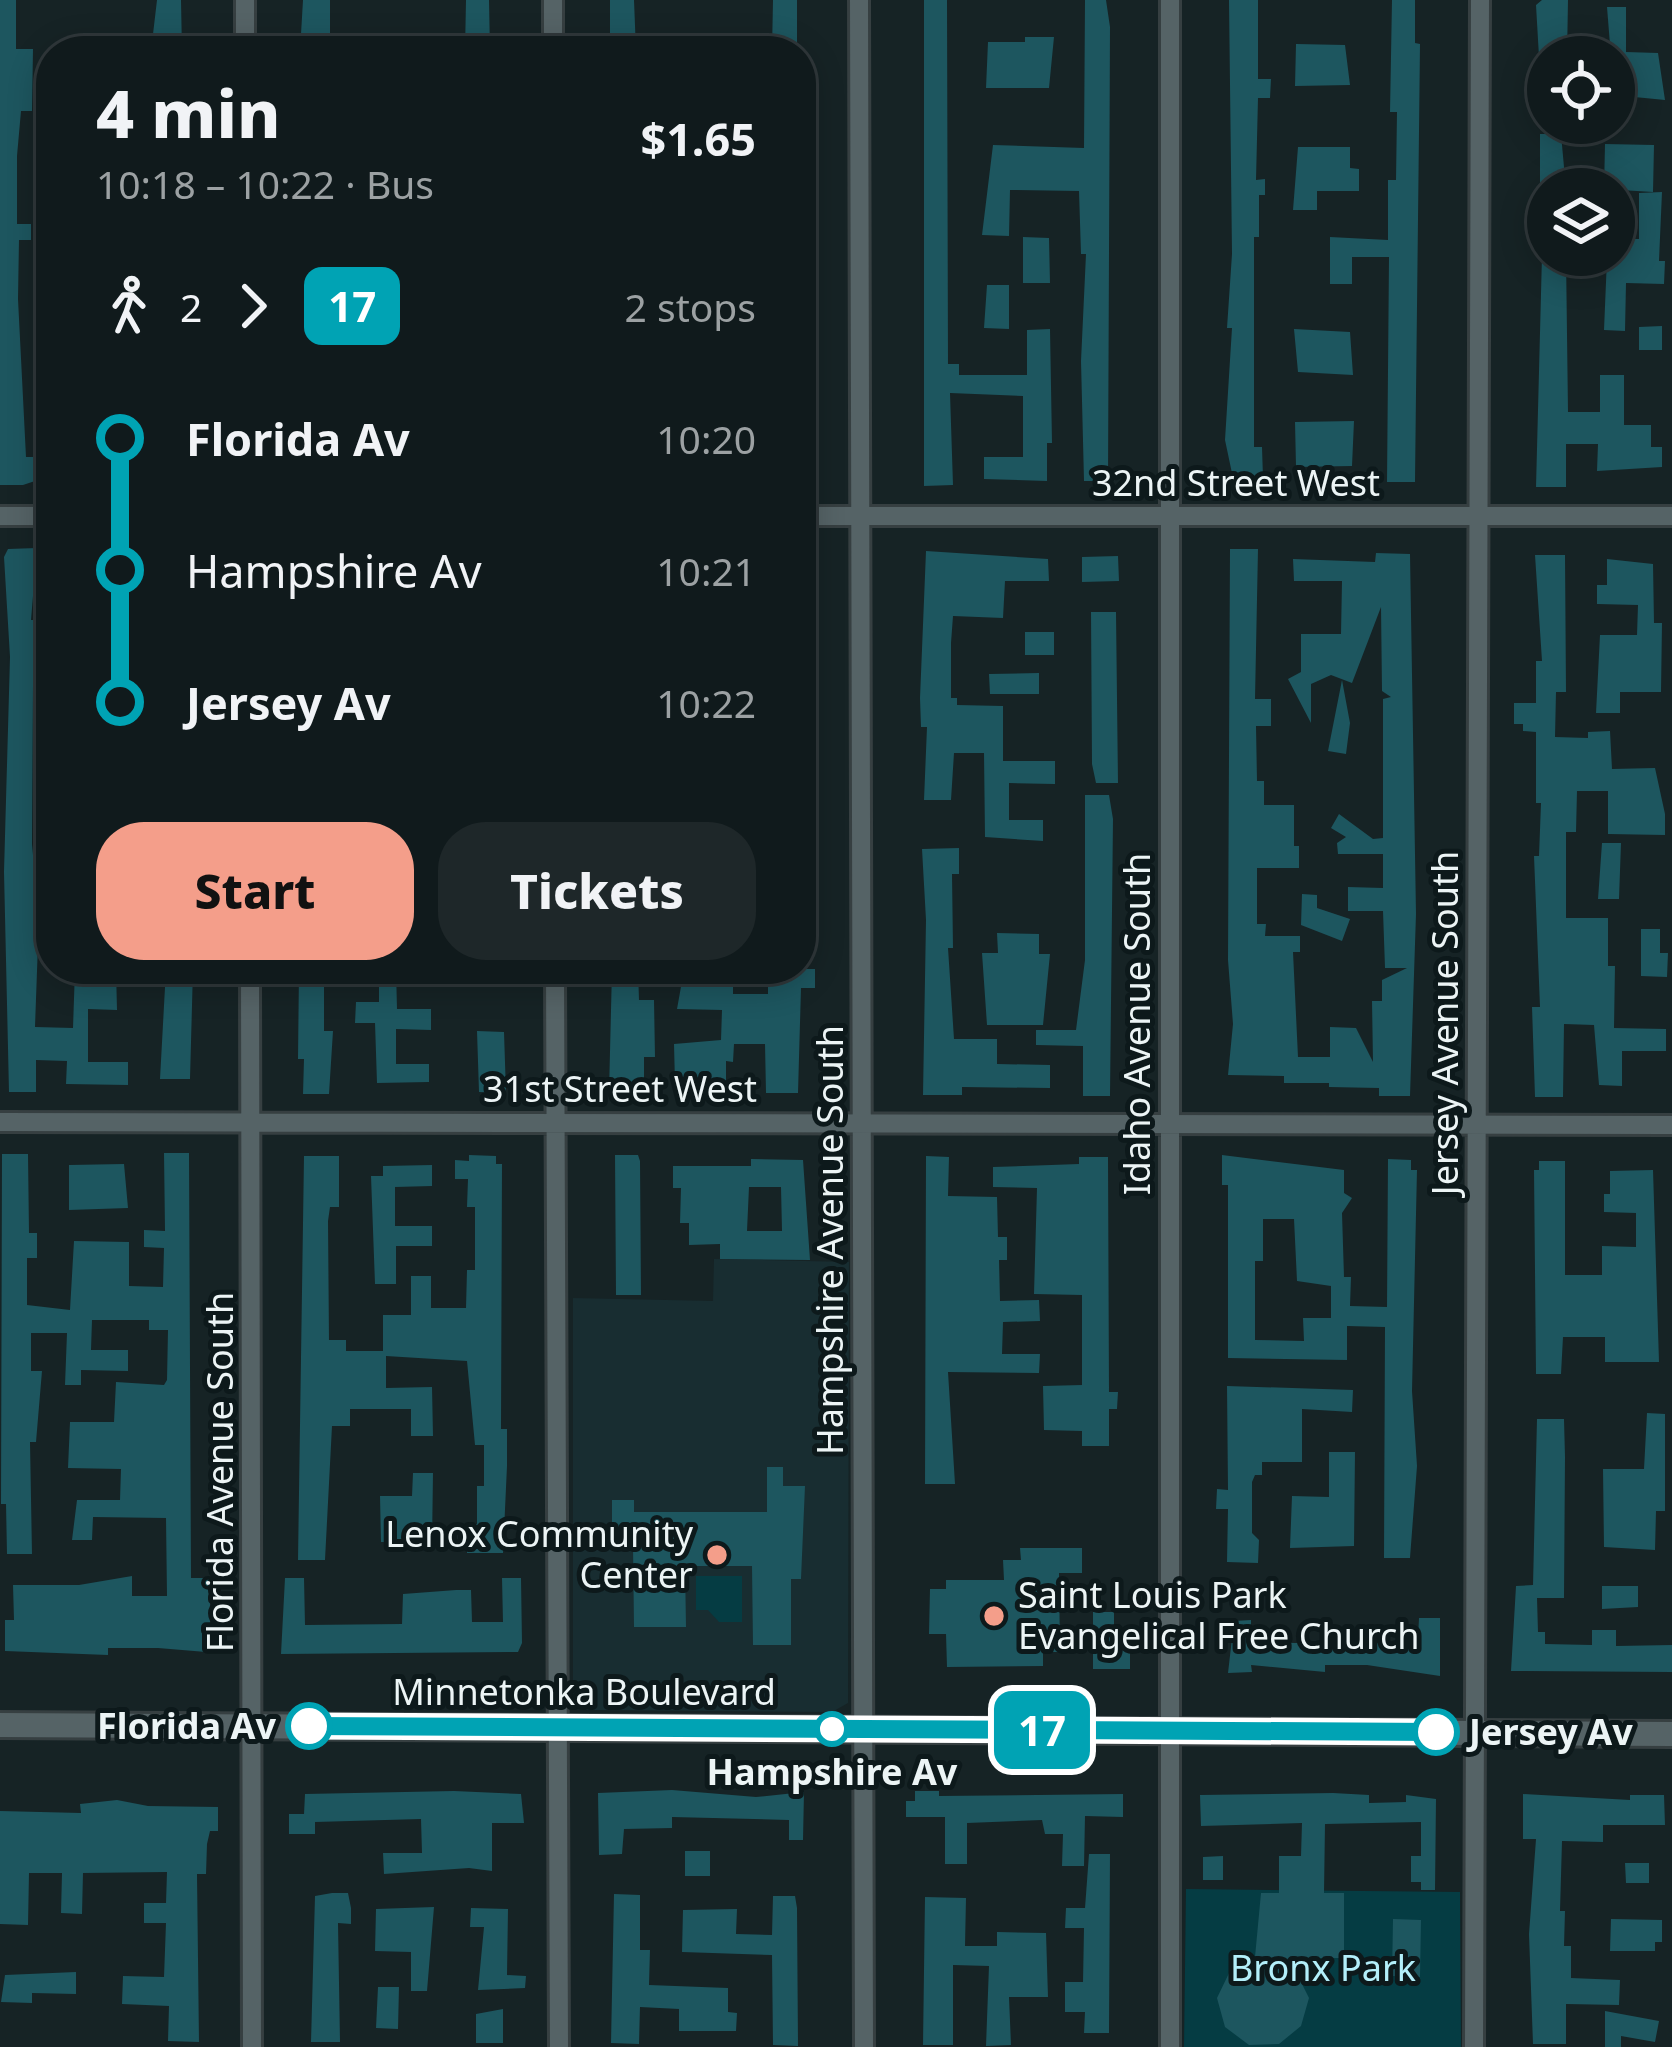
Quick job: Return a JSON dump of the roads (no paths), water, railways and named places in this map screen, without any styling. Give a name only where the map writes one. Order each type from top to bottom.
[{"type":"main road","name":"Minnetonka Boulevard","points":[[0,1725],[1672,1734]]},
{"type":"street","points":[[244,0],[245,36]]},
{"type":"street","points":[[553,0],[553,36]]},
{"type":"street","name":"Hampshire Avenue South","points":[[860,0],[864,2047]]},
{"type":"street","name":"Idaho Avenue South","points":[[1170,0],[1170,2047]]},
{"type":"street","name":"Jersey Avenue South","points":[[1474,2047],[1480,0]]},
{"type":"street","points":[[0,516],[36,516]]},
{"type":"street","name":"32nd Street West","points":[[816,517],[1672,516]]},
{"type":"street","name":"Florida Avenue South","points":[[250,984],[252,2047]]},
{"type":"street","points":[[555,984],[559,2047]]},
{"type":"street","name":"31st Street West","points":[[0,1122],[1672,1126]]},
{"type":"place","name":"Lenox Community Center","points":[[717,1555]]},
{"type":"place","name":"Saint Louis Park Evangelical Free Church","points":[[994,1616]]},
{"type":"place","name":"Florida Av","points":[[309,1726]]},
{"type":"place","name":"Hampshire Av","points":[[832,1729]]},
{"type":"place","name":"Jersey Av","points":[[1436,1732]]},
{"type":"park label","name":"Bronx Park","points":[[1323,1968]]}]
